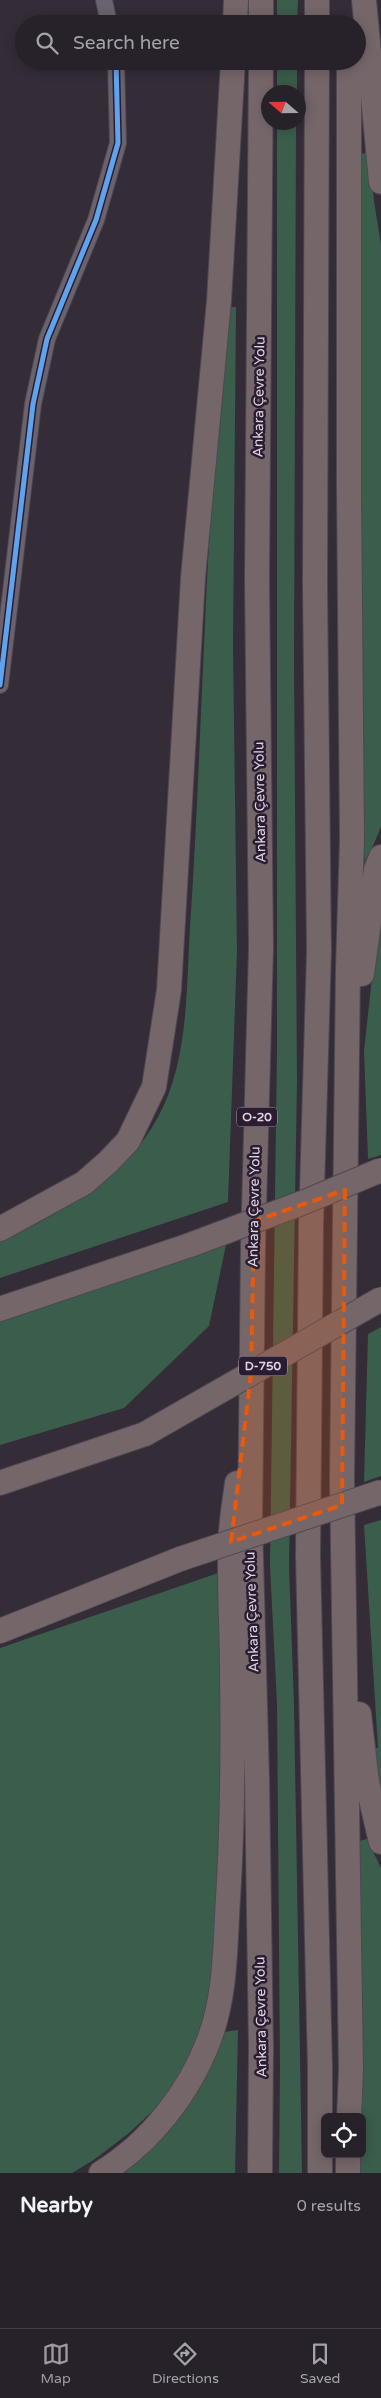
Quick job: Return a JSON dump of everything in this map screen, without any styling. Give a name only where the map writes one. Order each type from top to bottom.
[{"type":"highway","points":[[235,15],[236,0]]},
{"type":"highway","points":[[261,0],[261,15]]},
{"type":"highway","points":[[317,0],[317,15]]},
{"type":"highway","points":[[350,0],[350,15]]},
{"type":"highway","points":[[364,0],[365,15]]},
{"type":"highway","points":[[366,21],[381,182]]},
{"type":"highway","points":[[0,1229],[84,1183],[108,1162],[128,1141],[154,1087],[156,1078],[169,990],[193,578],[219,301],[232,70]]},
{"type":"highway","name":"Ankara Çevre Yolu","points":[[260,2173],[262,2049],[258,1798],[250,1521],[253,1246],[261,947],[257,580],[261,70]]},
{"type":"highway","points":[[317,70],[315,584],[318,951],[311,1225],[308,1556],[320,2049],[320,2173]]},
{"type":"highway","points":[[349,70],[349,635],[352,839],[348,968],[342,1480],[350,2113]]},
{"type":"highway","points":[[344,1292],[355,1157],[355,1054],[361,980],[373,888],[376,870],[381,857]]},
{"type":"highway","points":[[302,1203],[381,1170]]},
{"type":"highway","points":[[0,1292],[188,1239],[381,1180]]},
{"type":"highway","points":[[0,1308],[188,1239]]},
{"type":"highway","name":"D-750","points":[[0,1483],[145,1434],[381,1299]]},
{"type":"highway","points":[[101,2173],[141,2142],[169,2111],[185,2088],[208,2040],[224,1977],[233,1762],[231,1532],[253,1354]]},
{"type":"highway","points":[[342,1480],[351,1568],[359,1713],[367,1782],[381,1842]]},
{"type":"highway","points":[[0,1617],[381,1492]]},
{"type":"highway","points":[[0,1631],[180,1558]]},
{"type":"highway","points":[[348,2158],[348,2173]]},
{"type":"street","points":[[104,0],[107,15]]},
{"type":"street","points":[[0,685],[33,404],[47,339],[96,220],[118,143],[116,70]]},
{"type":"highlighted area","points":[[345,1190],[342,1505],[231,1542],[251,1373],[254,1221]]},
{"type":"green space","points":[[277,0],[298,0],[297,15],[277,15]]},
{"type":"green space","points":[[277,70],[297,70],[297,85],[277,85]]},
{"type":"green space","points":[[277,130],[296,130],[294,662],[297,1081],[289,1566],[294,1704],[302,2173],[279,2173],[277,1704],[270,1566],[277,1048]]},
{"type":"green space","points":[[358,153],[370,154],[374,201],[381,245],[381,827],[365,865],[360,812]]},
{"type":"green space","points":[[228,307],[236,307],[233,645],[237,951],[228,1202],[0,1278],[0,1242],[46,1219],[90,1192],[127,1160],[144,1140],[158,1117],[176,1072],[181,1048],[186,1000],[197,813],[209,545]]},
{"type":"green space","points":[[381,895],[381,1155],[368,1159],[364,1051]]},
{"type":"green space","points":[[226,1245],[209,1326],[124,1408],[0,1445],[0,1321],[192,1252]]},
{"type":"green space","points":[[381,1327],[381,1476],[364,1482],[368,1334]]},
{"type":"green space","points":[[381,1520],[381,1813],[372,1748],[378,1748],[364,1525]]},
{"type":"green space","points":[[224,1571],[223,1839],[214,1966],[205,2017],[196,2046],[183,2073],[156,2108],[129,2133],[95,2159],[72,2173],[0,2173],[0,1648]]},
{"type":"green space","points":[[367,1839],[381,1868],[381,2173],[357,2173],[358,2158],[366,2158],[366,2113],[358,2113],[359,1841]]},
{"type":"green space","points":[[238,2030],[235,2173],[121,2173],[178,2118],[206,2077],[224,2032]]},
{"type":"cycle path","points":[[0,685],[33,404],[47,339],[96,220],[118,143],[116,70]]}]
